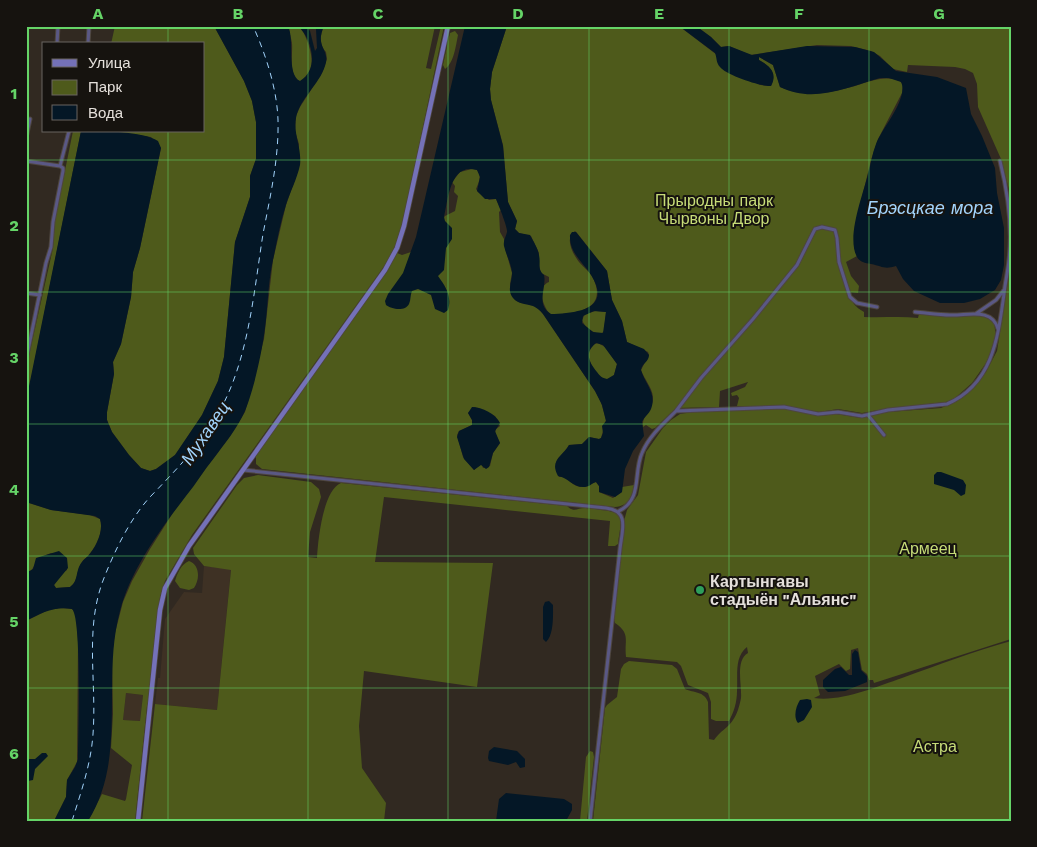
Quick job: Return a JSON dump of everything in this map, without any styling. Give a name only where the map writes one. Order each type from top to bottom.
[{"type":"street","points":[[57,42],[58,26]]},
{"type":"street","points":[[88,42],[90,26]]},
{"type":"street","points":[[138,821],[160,610],[165,588],[189,546],[385,270],[398,248],[448,26]]},
{"type":"street","points":[[26,138],[30,119]]},
{"type":"street","points":[[26,360],[51,247],[53,222],[63,171],[63,168],[60,166],[68,132]]},
{"type":"street","points":[[26,161],[60,166]]},
{"type":"street","points":[[676,411],[778,407],[818,414],[838,412],[858,416],[888,410],[940,406],[954,401],[973,384],[986,367],[995,350],[1009,261],[1010,224],[1008,196],[1000,161]]},
{"type":"street","points":[[618,511],[629,504],[635,493],[639,462],[644,448],[794,269],[815,229],[822,227],[835,230],[838,238],[839,262],[850,297],[857,303],[877,307]]},
{"type":"street","points":[[976,314],[996,300],[1005,287]]},
{"type":"street","points":[[26,294],[40,295]]},
{"type":"street","points":[[915,312],[952,315],[976,314],[992,318],[998,332]]},
{"type":"street","points":[[868,415],[884,435]]},
{"type":"street","points":[[242,470],[606,508],[618,511],[622,517],[622,523],[590,821]]},
{"type":"shaded area","points":[[204,566],[231,569],[217,710],[155,704],[158,678],[160,678],[165,619],[184,592],[202,593]]},
{"type":"shaded area","points":[[126,693],[143,695],[140,721],[123,720]]},
{"type":"green space","points":[[115,26],[214,26],[244,81],[252,101],[256,122],[256,159],[250,176],[250,197],[235,242],[224,357],[218,381],[202,415],[175,455],[156,469],[150,471],[141,468],[112,432],[107,420],[107,412],[114,374],[113,362],[121,344],[131,297],[133,272],[140,248],[161,148],[151,137],[117,132],[205,132],[205,42],[111,42]]},
{"type":"green space","points":[[288,26],[296,26],[301,29],[310,50],[311,67],[309,73],[300,82],[296,79],[292,70],[292,43]]},
{"type":"green space","points":[[324,26],[435,26],[426,68],[431,69],[441,26],[444,26],[401,232],[395,248],[385,265],[192,535],[165,581],[160,597],[135,821],[88,821],[102,794],[125,801],[132,765],[111,748],[113,714],[112,655],[115,633],[123,602],[132,581],[150,549],[176,508],[228,439],[245,412],[264,339],[273,260],[286,205],[298,171],[299,144],[295,131],[296,116],[322,73],[327,59],[326,52],[321,43]],"holes":[[[126,693],[143,695],[140,721],[123,720]]]},
{"type":"green space","name":"Прыродны парк Чырвоны Двор","points":[[507,26],[679,26],[760,85],[771,86],[773,74],[759,60],[759,57],[773,65],[780,87],[799,92],[827,92],[883,79],[900,81],[903,85],[902,93],[878,139],[871,160],[855,226],[854,247],[857,256],[846,262],[851,276],[859,286],[858,293],[850,292],[851,299],[864,312],[864,317],[918,318],[919,314],[948,317],[977,315],[988,317],[994,322],[996,337],[986,363],[972,383],[954,399],[946,402],[862,413],[838,409],[819,412],[786,406],[737,406],[739,398],[737,395],[732,396],[731,393],[745,387],[748,382],[720,391],[719,407],[676,408],[655,428],[652,429],[646,425],[643,427],[644,419],[653,401],[651,390],[641,370],[649,355],[648,352],[627,342],[622,321],[612,300],[607,271],[575,231],[570,238],[574,255],[592,276],[597,296],[587,308],[570,313],[550,314],[542,297],[543,288],[549,282],[549,277],[541,273],[539,253],[531,236],[519,233],[515,229],[517,221],[508,202],[503,145],[491,100],[490,89],[492,72]]},
{"type":"green space","points":[[696,26],[1011,26],[1011,197],[1001,159],[978,107],[977,84],[973,73],[955,67],[908,65],[907,72],[893,69],[880,56],[871,51],[851,46],[817,45],[750,55],[729,46],[721,47]]},
{"type":"green space","points":[[455,31],[458,35],[454,54],[451,63],[445,69],[443,65],[450,33]]},
{"type":"green space","points":[[73,132],[81,132],[26,404],[26,369],[53,248],[55,220]]},
{"type":"green space","points":[[472,169],[477,170],[480,177],[476,189],[489,200],[496,199],[501,210],[499,212],[500,232],[504,239],[512,273],[510,284],[515,300],[536,306],[543,314],[601,402],[606,420],[601,438],[589,437],[582,444],[569,445],[556,462],[559,477],[565,477],[580,487],[596,482],[599,486],[599,492],[613,498],[622,492],[622,487],[634,485],[631,497],[624,505],[615,507],[262,469],[256,464],[256,455],[381,279],[397,253],[402,255],[411,252],[445,216],[455,211],[458,196],[454,192],[455,186],[452,182],[460,172]],"holes":[[[474,407],[495,416],[500,426],[496,429],[495,433],[500,443],[493,453],[490,466],[483,468],[482,465],[479,465],[474,470],[463,457],[457,435],[459,431],[472,425],[472,420],[468,413]]]},
{"type":"green space","points":[[1011,263],[1011,351],[1009,358],[1011,358],[1011,639],[874,683],[873,680],[869,680],[867,674],[862,670],[858,648],[851,650],[850,669],[846,671],[839,664],[815,676],[820,695],[814,698],[835,698],[858,693],[1011,641],[1011,821],[593,821],[605,708],[617,697],[621,669],[624,664],[629,661],[672,665],[677,669],[685,689],[701,694],[708,702],[709,739],[714,740],[731,723],[741,698],[740,667],[744,656],[748,653],[747,647],[738,661],[735,707],[729,721],[716,721],[711,719],[711,702],[708,693],[688,685],[681,666],[677,662],[626,657],[625,634],[615,623],[624,521],[627,510],[638,495],[646,452],[663,428],[680,414],[699,411],[787,409],[819,416],[836,414],[861,418],[888,412],[941,408],[957,401],[971,390],[986,372],[997,351]]},
{"type":"green space","points":[[596,311],[606,312],[604,331],[601,334],[590,330],[582,320],[585,314]]},
{"type":"green space","points":[[598,343],[605,347],[617,364],[614,375],[607,380],[597,373],[590,362],[589,350]]},
{"type":"green space","points":[[258,475],[311,482],[319,489],[321,497],[310,532],[308,557],[317,558],[320,528],[326,505],[335,487],[341,483],[567,506],[574,510],[585,508],[610,511],[619,516],[621,525],[618,544],[608,546],[610,521],[384,497],[375,562],[493,563],[477,687],[364,671],[359,726],[362,768],[386,803],[384,821],[142,821],[155,704],[217,710],[231,570],[204,566],[194,554],[193,548],[237,485],[244,478]]},
{"type":"green space","points":[[26,502],[51,510],[90,515],[100,519],[101,529],[96,544],[82,562],[75,582],[70,587],[56,588],[54,585],[62,573],[67,570],[67,558],[51,553],[39,558],[31,571],[26,573]]},
{"type":"green space","points":[[189,561],[197,569],[198,577],[194,588],[189,590],[180,588],[175,581],[178,572]]},
{"type":"green space","points":[[72,609],[76,614],[78,642],[77,762],[67,780],[66,797],[54,821],[26,821],[26,621],[48,610]]},
{"type":"green space","points":[[590,751],[593,752],[594,757],[587,821],[580,821],[586,757]]},
{"type":"water","name":"Мухавец","points":[[214,26],[288,26],[293,71],[300,81],[310,69],[312,54],[307,38],[298,26],[306,26],[310,31],[315,51],[317,48],[317,26],[324,26],[321,39],[326,56],[325,66],[301,104],[296,118],[295,124],[300,165],[279,232],[270,277],[262,348],[245,411],[235,430],[147,550],[131,580],[120,611],[115,637],[111,745],[107,771],[100,796],[88,821],[54,821],[66,797],[67,780],[78,759],[79,679],[77,633],[72,609],[54,609],[26,621],[26,573],[33,569],[36,558],[59,551],[67,558],[68,568],[54,585],[56,588],[70,587],[75,582],[83,560],[96,544],[101,524],[100,519],[95,516],[51,510],[26,502],[26,401],[81,132],[121,132],[142,135],[158,141],[161,148],[140,248],[133,272],[131,297],[121,344],[113,362],[114,374],[107,412],[107,420],[112,432],[141,468],[150,471],[156,469],[175,455],[202,415],[218,381],[224,357],[235,242],[250,197],[250,176],[256,159],[256,122],[252,101],[244,81]]},
{"type":"water","points":[[465,26],[507,26],[492,72],[491,100],[503,146],[508,202],[517,221],[515,229],[519,233],[530,235],[538,250],[540,268],[545,280],[544,306],[551,314],[570,312],[588,307],[597,296],[597,287],[591,275],[574,252],[570,241],[572,232],[576,232],[607,271],[612,300],[622,321],[627,342],[644,349],[649,355],[641,370],[653,398],[650,411],[642,422],[644,436],[633,451],[625,469],[622,492],[615,497],[599,492],[599,486],[596,482],[586,487],[581,487],[558,476],[555,466],[556,462],[569,445],[582,444],[589,437],[601,438],[603,433],[602,426],[606,421],[602,405],[595,391],[543,314],[531,305],[516,301],[511,295],[512,272],[504,244],[507,232],[506,226],[496,199],[485,199],[477,191],[480,177],[477,170],[468,169],[456,177],[447,201],[444,217],[445,221],[452,228],[452,239],[446,248],[444,270],[438,276],[449,296],[448,310],[444,313],[435,309],[431,295],[418,289],[412,291],[407,307],[394,309],[386,305],[385,301],[388,294],[403,273],[416,237]],"holes":[[[594,311],[606,312],[603,333],[593,332],[582,323],[583,316]],[[596,343],[603,345],[617,364],[614,375],[607,379],[599,375],[589,358],[590,350]]]},
{"type":"water","name":"Брэсцкае мора","points":[[679,26],[696,26],[721,47],[729,46],[752,55],[807,46],[855,47],[874,52],[896,71],[937,77],[966,88],[971,114],[995,168],[997,193],[1004,228],[1004,265],[1001,280],[995,290],[980,299],[964,303],[940,303],[914,291],[903,279],[896,266],[883,267],[863,262],[857,257],[853,239],[859,204],[876,144],[894,113],[901,96],[901,82],[889,78],[880,78],[818,94],[793,92],[780,87],[773,65],[759,57],[759,60],[772,70],[774,77],[771,86],[760,85],[736,77],[724,70],[718,64],[715,53]]},
{"type":"water","points":[[472,407],[488,412],[500,423],[495,431],[500,443],[493,453],[489,467],[486,469],[481,465],[474,470],[464,459],[457,437],[459,431],[472,425],[472,420],[468,413]]},
{"type":"water","points":[[937,472],[963,480],[966,485],[965,494],[961,496],[954,490],[934,484],[934,475]]},
{"type":"water","points":[[549,601],[553,605],[553,619],[552,630],[546,642],[543,639],[543,607],[545,602]]},
{"type":"water","points":[[855,650],[858,652],[861,670],[867,676],[867,682],[845,691],[828,692],[823,687],[823,680],[835,669],[841,667],[849,675],[852,675],[852,654]]},
{"type":"water","points":[[800,700],[811,700],[812,707],[804,720],[798,723],[795,715],[797,705]]},
{"type":"water","points":[[494,747],[517,751],[525,759],[525,767],[520,768],[516,762],[508,765],[489,761],[489,751]]},
{"type":"water","points":[[42,753],[46,753],[48,756],[35,769],[33,780],[28,781],[26,784],[26,759],[35,759]]},
{"type":"water","points":[[506,793],[564,799],[572,804],[572,810],[566,821],[496,821],[499,799]]},
{"type":"ferry route","points":[[72,821],[85,778],[92,745],[94,714],[92,655],[94,616],[104,578],[118,546],[136,515],[191,452],[213,422],[225,401],[242,355],[274,178],[278,135],[277,108],[273,84],[253,26]]},
{"type":"place","name":"Картынгавы стадыён \"Альянс\"","points":[[700,590]]},
{"type":"park label","name":"Армеец","points":[[928,548]]},
{"type":"park label","name":"Астра","points":[[935,746]]}]
